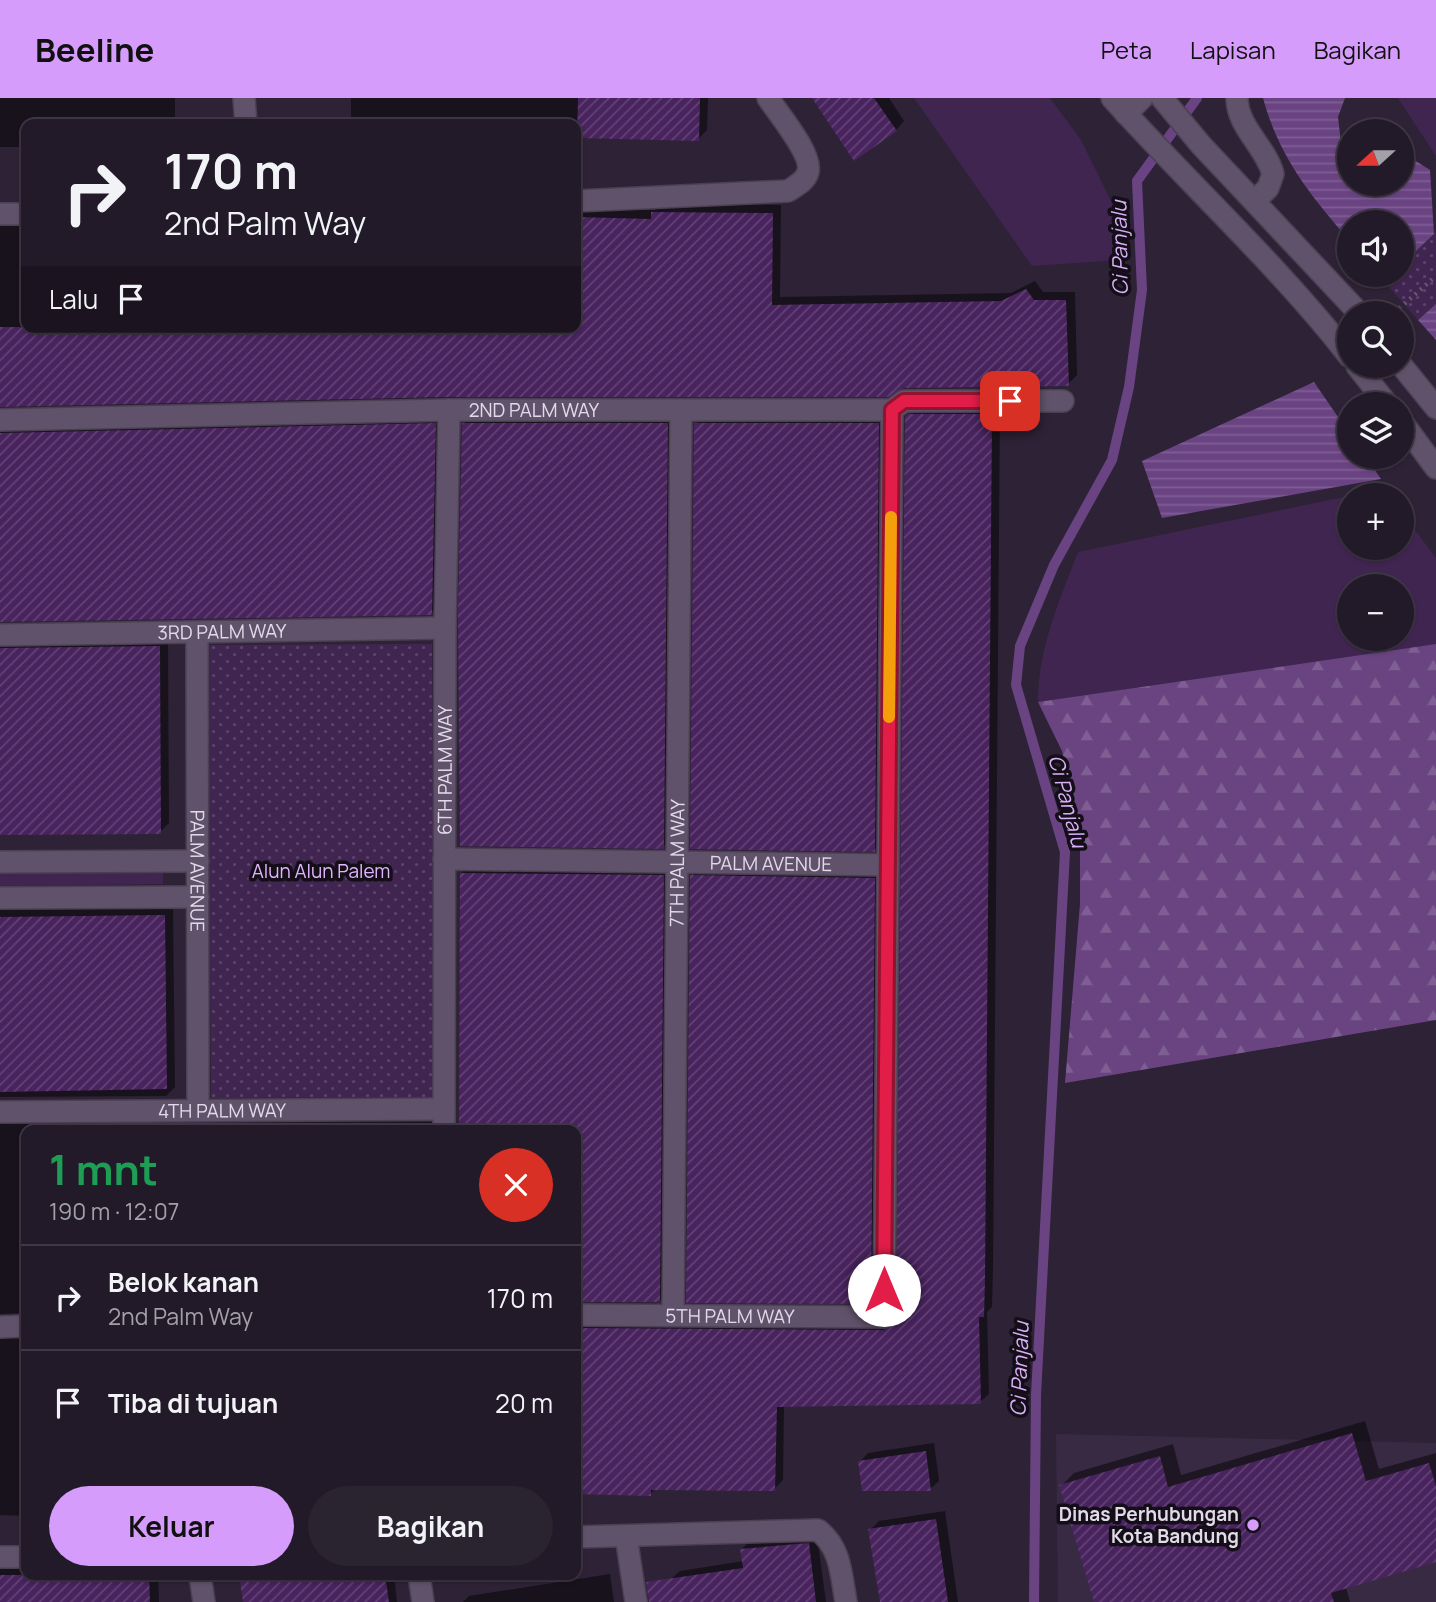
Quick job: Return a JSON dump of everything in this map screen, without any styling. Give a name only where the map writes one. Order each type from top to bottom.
[{"type":"street","points":[[244,98],[246,119]]},
{"type":"street","points":[[581,201],[788,191],[802,182],[808,172],[808,159],[768,98]]},
{"type":"street","points":[[1142,98],[1119,106],[1174,168],[1314,312],[1337,341]]},
{"type":"street","points":[[1162,98],[1201,145],[1348,301]]},
{"type":"street","points":[[1237,98],[1244,124],[1259,143],[1273,174],[1268,188],[1255,201]]},
{"type":"street","points":[[0,214],[21,214]]},
{"type":"street","points":[[1366,378],[1378,392]]},
{"type":"street","points":[[1412,378],[1436,408]]},
{"type":"street","name":"2ND PALM WAY","points":[[0,420],[449,410],[892,410],[904,401],[1063,401]]},
{"type":"street","name":"6TH PALM WAY","points":[[444,1125],[444,628],[449,410]]},
{"type":"street","name":"7TH PALM WAY","points":[[673,1315],[681,410]]},
{"type":"street","points":[[888,865],[892,410]]},
{"type":"street","points":[[1414,438],[1436,468]]},
{"type":"street","name":"3RD PALM WAY","points":[[0,635],[444,628]]},
{"type":"street","name":"PALM AVENUE","points":[[197,633],[198,1109]]},
{"type":"street","name":"PALM AVENUE","points":[[444,859],[888,865]]},
{"type":"street","points":[[0,862],[198,861]]},
{"type":"street","name":"5TH PALM WAY","points":[[581,1315],[884,1317],[888,865]]},
{"type":"street","points":[[0,898],[198,897]]},
{"type":"street","name":"4TH PALM WAY","points":[[0,1112],[444,1109]]},
{"type":"street","points":[[0,1327],[21,1326]]},
{"type":"street","points":[[581,1537],[818,1530],[831,1540],[839,1557],[846,1602]]},
{"type":"street","points":[[625,1536],[636,1602]]},
{"type":"street","points":[[0,1557],[21,1557]]},
{"type":"street","points":[[201,1580],[204,1602]]},
{"type":"street","points":[[420,1580],[423,1602]]},
{"type":"path","points":[[1408,301],[1436,276]]},
{"type":"shaded area","points":[[1263,98],[1345,98],[1337,119],[1337,196],[1414,196],[1414,160],[1430,170],[1434,234],[1414,253],[1414,210],[1337,210],[1337,226],[1297,174],[1270,119]]},
{"type":"shaded area","points":[[1436,304],[1436,340],[1418,320]]},
{"type":"shaded area","points":[[1314,382],[1337,416],[1337,469],[1374,469],[1381,479],[1337,483],[1337,487],[1162,518],[1142,461]]},
{"type":"shaded area","name":"Dinas Perhubungan Kota Bandung","points":[[1056,1434],[1436,1443],[1436,1602],[1058,1602]]},
{"type":"green space","points":[[914,98],[1050,98],[1081,140],[1114,207],[1118,260],[1032,266]]},
{"type":"green space","points":[[1398,98],[1436,98],[1436,156],[1414,119]]},
{"type":"green space","points":[[1436,231],[1436,304],[1418,320],[1414,315],[1414,301],[1401,301],[1389,287],[1414,287],[1414,252]]},
{"type":"green space","points":[[1337,498],[1337,560],[1414,560],[1414,529],[1436,558],[1436,644],[1414,647],[1414,574],[1337,574],[1337,651],[1388,651],[1038,702],[1042,663],[1057,607],[1078,552]]},
{"type":"green space","name":"Alun Alun Palem","points":[[432,644],[435,1097],[211,1098],[208,645]]},
{"type":"green space","points":[[1436,644],[1436,1020],[1065,1083],[1080,904],[1080,829],[1062,751],[1038,702],[1388,651],[1414,651],[1414,647]]},
{"type":"green space","points":[[163,870],[163,884],[0,886],[0,872]]},
{"type":"building","points":[[578,98],[700,98],[699,141],[581,138],[581,119],[577,119]]},
{"type":"building","points":[[812,98],[874,98],[897,131],[854,161]]},
{"type":"building","points":[[651,212],[773,213],[772,305],[1001,301],[1026,289],[1034,300],[1066,300],[1069,386],[904,388],[888,397],[449,397],[0,407],[0,327],[21,327],[21,333],[581,333],[581,217],[651,219]]},
{"type":"building","points":[[908,414],[992,414],[985,1280],[984,1317],[979,1317],[981,1404],[777,1407],[775,1491],[651,1490],[651,1496],[581,1494],[581,1328],[884,1330],[896,1323],[905,417]]},
{"type":"building","points":[[436,423],[432,615],[0,622],[0,433]]},
{"type":"building","points":[[462,423],[668,423],[664,849],[460,846],[458,614]]},
{"type":"building","points":[[694,423],[879,423],[875,852],[690,849]]},
{"type":"building","points":[[160,646],[161,834],[0,835],[0,648]]},
{"type":"building","points":[[460,873],[664,875],[660,1302],[581,1302],[581,1125],[459,1125]]},
{"type":"building","points":[[690,875],[875,878],[871,1304],[686,1303]]},
{"type":"building","points":[[165,915],[167,1089],[0,1092],[0,917]]},
{"type":"building","name":"Dinas Perhubungan Kota Bandung","points":[[1352,1433],[1366,1481],[1429,1463],[1436,1486],[1436,1562],[1331,1593],[1334,1602],[1094,1602],[1059,1485],[1160,1456],[1168,1487]]},
{"type":"building","points":[[926,1451],[931,1491],[862,1491],[858,1461]]},
{"type":"building","points":[[936,1519],[948,1602],[880,1602],[868,1529]]},
{"type":"building","points":[[809,1543],[816,1602],[649,1602],[646,1582],[743,1568],[740,1549]]},
{"type":"building","points":[[0,1575],[21,1575],[21,1580],[149,1580],[150,1602],[0,1602]]},
{"type":"building","points":[[240,1580],[386,1580],[389,1602],[243,1602]]},
{"type":"waterway","name":"Ci Panjalu","points":[[1034,1602],[1036,1395],[1065,852],[1016,685],[1020,646],[1054,565],[1112,460],[1129,387],[1142,290],[1137,181],[1197,98]]},
{"type":"slow traffic","points":[[889,717],[891,517]]},
{"type":"place","name":"Dinas Perhubungan Kota Bandung","points":[[1253,1525]]},
{"type":"route","points":[[884,1290],[892,410],[904,401],[1010,401]]}]
